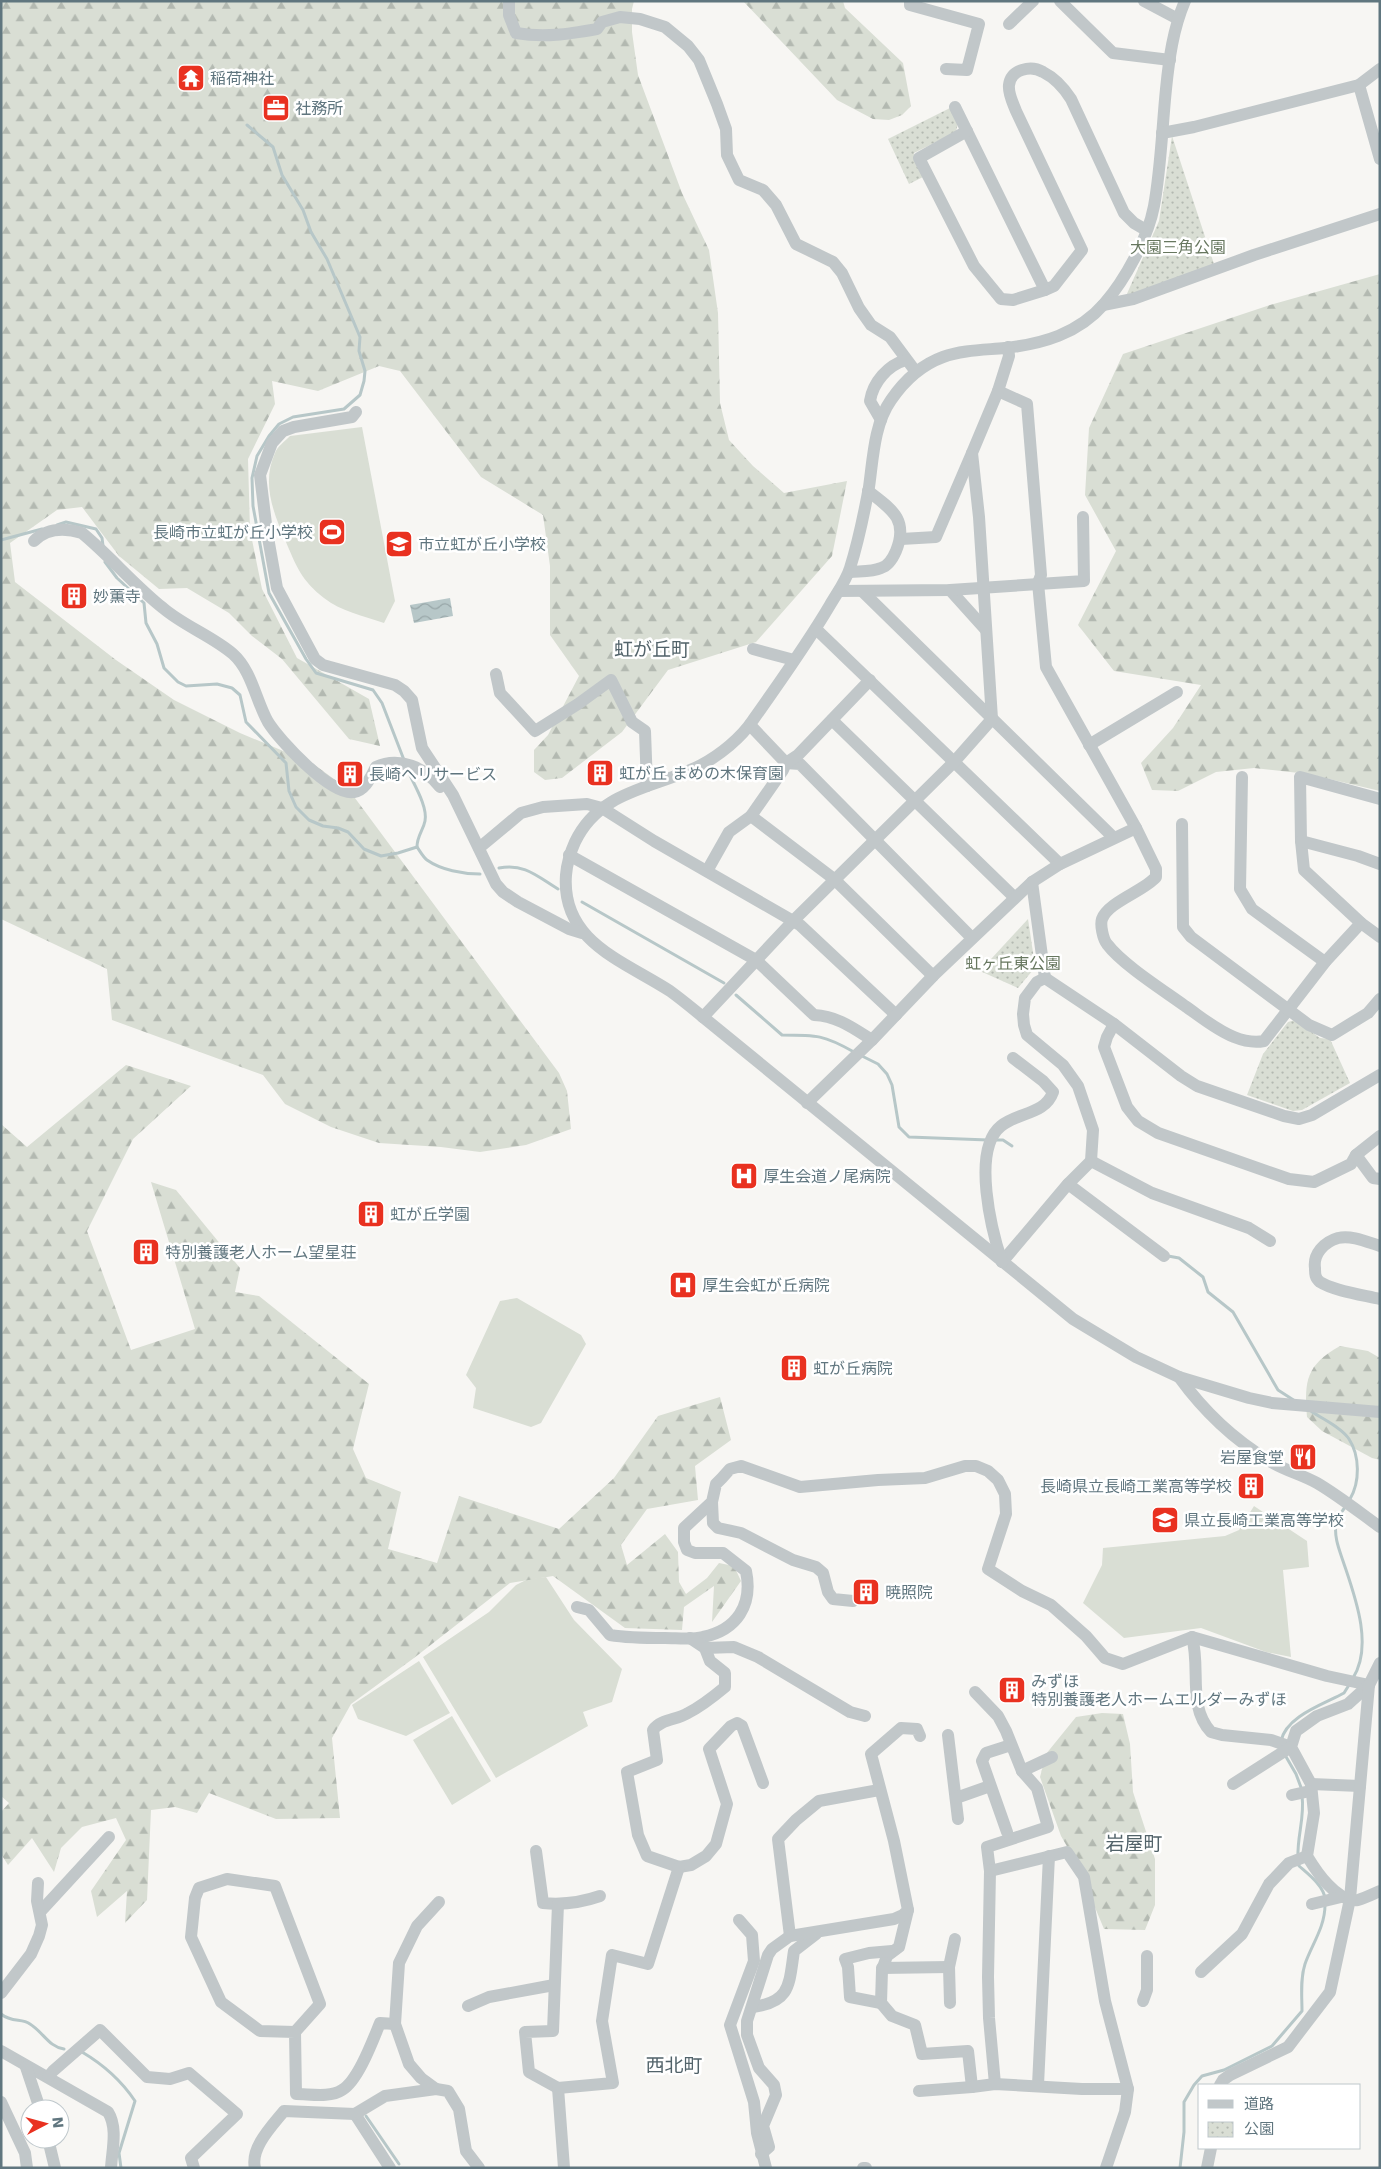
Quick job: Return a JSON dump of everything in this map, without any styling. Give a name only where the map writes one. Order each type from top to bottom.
[{"type":"street","points":[[509,1],[509,15],[516,33],[539,37],[597,30],[602,22],[620,17],[640,19],[665,27],[688,46],[699,60],[717,104],[726,130],[727,155],[739,180],[763,190],[776,205],[796,244],[833,262],[842,273],[859,308],[871,325],[890,337],[916,372]]},
{"type":"street","points":[[910,1],[910,5],[979,24],[967,70],[946,69]]},
{"type":"street","points":[[1009,24],[1033,1]]},
{"type":"street","points":[[1060,1],[1113,52],[1170,60]]},
{"type":"street","points":[[1144,1],[1178,19]]},
{"type":"street","points":[[1185,1],[1178,19],[1170,60],[1154,206],[1131,264],[1103,305],[1090,318],[1074,329],[1053,338],[1008,348],[979,350],[945,356],[916,372],[890,401],[881,420],[850,572],[816,629],[750,725],[726,748],[701,765],[612,801],[602,808],[581,830],[570,855],[566,885],[572,914],[582,933],[613,958],[670,992],[702,1017],[1073,1319],[1136,1357],[1179,1377],[1249,1398],[1291,1404],[1380,1412]]},
{"type":"street","points":[[967,131],[919,158],[974,266],[1001,298],[1013,300],[1054,286],[1082,250],[1014,108],[1009,86],[1015,74],[1028,68],[1038,70],[1049,75],[1064,89],[1124,213],[1134,223],[1146,230]]},
{"type":"street","points":[[1162,133],[1194,127],[1359,85],[1380,69]]},
{"type":"street","points":[[1359,85],[1380,159]]},
{"type":"street","points":[[956,107],[1045,290]]},
{"type":"street","points":[[1103,305],[1133,299],[1254,255],[1380,214]]},
{"type":"street","points":[[901,539],[936,537],[998,391],[1009,356],[1008,348]]},
{"type":"street","points":[[881,420],[870,401],[876,383],[896,363],[906,360]]},
{"type":"street","points":[[998,391],[1027,404],[1041,575],[1038,583],[1046,667],[1136,828],[1156,869],[1156,877],[1149,885],[1107,911],[1102,919],[1102,931],[1106,943],[1160,988],[1220,1030],[1235,1037],[1256,1042],[1264,1040],[1325,962],[1361,923]]},
{"type":"street","points":[[356,412],[352,417],[288,429],[283,431],[272,443],[260,475],[266,532],[277,588],[315,659],[323,665],[395,685],[412,700],[422,748],[453,795],[479,848],[482,859],[503,892],[569,930],[582,933]]},
{"type":"street","points":[[702,1017],[834,878],[954,762],[992,718],[979,517],[972,453]]},
{"type":"street","points":[[850,572],[882,568],[894,557],[901,539],[900,524],[897,517],[868,491]]},
{"type":"street","points":[[839,591],[950,590],[1084,581],[1083,516]]},
{"type":"street","points":[[34,541],[40,535],[51,531],[69,530],[82,533],[163,609],[234,655],[246,673],[268,722],[286,745],[316,774],[344,792],[354,792],[368,782],[376,767],[382,764],[397,764],[420,768],[432,776],[445,795],[453,795]]},
{"type":"street","points":[[950,590],[986,630]]},
{"type":"street","points":[[862,591],[1113,838]]},
{"type":"street","points":[[816,629],[1060,864]]},
{"type":"street","points":[[753,649],[794,660]]},
{"type":"street","points":[[496,674],[500,693],[535,731],[578,704],[611,680],[632,722],[645,731],[647,786]]},
{"type":"street","points":[[707,871],[729,832],[751,816],[786,763],[798,755],[870,680]]},
{"type":"street","points":[[1089,746],[1177,692]]},
{"type":"street","points":[[832,720],[914,802],[1014,897]]},
{"type":"street","points":[[750,725],[786,763],[800,764],[972,938]]},
{"type":"street","points":[[1242,777],[1240,889],[1252,909],[1325,962]]},
{"type":"street","points":[[1380,799],[1300,777],[1301,841],[1304,870],[1361,923],[1380,937]]},
{"type":"street","points":[[479,848],[521,813],[543,807],[587,804],[602,808],[800,925],[896,1015]]},
{"type":"street","points":[[751,816],[834,878],[933,976]]},
{"type":"street","points":[[1182,824],[1184,927],[1191,937],[1310,1025],[1332,1035],[1368,1013],[1380,999]]},
{"type":"street","points":[[807,1103],[1014,897],[1032,882],[1060,864],[1136,828]]},
{"type":"street","points":[[1301,841],[1358,856],[1380,864]]},
{"type":"street","points":[[570,855],[756,960],[814,1015],[828,1016],[842,1021],[867,1044]]},
{"type":"street","points":[[1032,882],[1045,978],[1114,1024],[1181,1076],[1197,1086],[1284,1116],[1299,1119],[1312,1115],[1380,1075]]},
{"type":"street","points":[[1002,1262],[1068,1184],[1091,1161],[1093,1130],[1078,1086],[1063,1064],[1027,1035],[1024,1025],[1025,998],[1037,982],[1045,978]]},
{"type":"street","points":[[1114,1024],[1104,1047],[1127,1107],[1138,1121],[1158,1133],[1289,1179],[1314,1182],[1350,1164],[1356,1155],[1380,1136]]},
{"type":"street","points":[[1002,1262],[987,1202],[986,1164],[989,1146],[1000,1126],[1044,1107],[1050,1100],[1053,1092],[1043,1081],[1014,1058]]},
{"type":"street","points":[[1356,1155],[1373,1178],[1380,1179]]},
{"type":"street","points":[[1091,1161],[1152,1193],[1249,1228],[1270,1240]]},
{"type":"street","points":[[1068,1184],[1164,1256]]},
{"type":"street","points":[[1380,1246],[1348,1237],[1338,1238],[1317,1253],[1314,1263],[1316,1277],[1328,1286],[1380,1299]]},
{"type":"street","points":[[1179,1377],[1194,1398],[1219,1424],[1250,1448],[1269,1461],[1316,1483],[1380,1527]]},
{"type":"street","points":[[853,1601],[833,1599],[828,1592],[824,1573],[816,1567],[792,1560],[741,1533],[718,1528],[712,1522],[712,1502],[716,1484],[730,1469],[741,1466],[800,1487],[925,1478],[964,1466],[976,1466],[988,1471],[998,1480],[1005,1494],[1006,1514],[988,1570],[1022,1591],[1051,1605],[1086,1636],[1105,1658],[1123,1664],[1192,1637],[1364,1684]]},
{"type":"street","points":[[577,1607],[589,1610],[610,1635],[626,1638],[702,1638],[727,1629],[738,1618],[745,1606],[748,1583],[746,1571],[723,1553],[695,1553],[687,1550],[684,1542],[684,1528],[712,1502]]},
{"type":"street","points":[[1192,1637],[1195,1650],[1199,1714],[1204,1724],[1211,1732],[1222,1735],[1271,1740],[1291,1747],[1311,1787],[1314,1813],[1307,1856],[1315,1870],[1345,1898]]},
{"type":"street","points":[[690,1638],[705,1648],[710,1660],[725,1673],[724,1687],[707,1702],[686,1715],[657,1724],[653,1730],[657,1760],[627,1772],[638,1835],[647,1856],[679,1867],[691,1865],[706,1856],[716,1844],[727,1804],[709,1750],[731,1726],[737,1723],[742,1726],[763,1783]]},
{"type":"street","points":[[705,1648],[734,1647],[758,1657],[842,1707],[865,1716]]},
{"type":"street","points":[[1233,1784],[1291,1747],[1296,1731],[1317,1716],[1348,1704],[1380,1663]]},
{"type":"street","points":[[1220,2084],[1222,2080],[1230,2075],[1288,2047],[1330,1992],[1360,1786],[1364,1684]]},
{"type":"street","points":[[975,1692],[998,1716],[1022,1771],[1037,1788],[1048,1827],[986,1847],[990,1871],[989,2010],[995,2084]]},
{"type":"street","points":[[881,2003],[882,1968],[887,1956],[899,1947],[908,1910],[894,1841],[871,1754],[900,1728],[917,1728],[920,1736]]},
{"type":"street","points":[[948,1735],[958,1819]]},
{"type":"street","points":[[1007,1832],[982,1761],[986,1753],[1011,1745]]},
{"type":"street","points":[[1022,1771],[1052,1756]]},
{"type":"street","points":[[956,1798],[990,1786]]},
{"type":"street","points":[[1292,1795],[1311,1787],[1360,1786]]},
{"type":"street","points":[[790,1936],[778,1839],[796,1820],[819,1801],[880,1790]]},
{"type":"street","points":[[40,1912],[109,1837]]},
{"type":"street","points":[[536,1851],[543,1903],[582,1902],[600,1896]]},
{"type":"street","points":[[990,1871],[1067,1852],[1084,1877],[1106,2001],[1128,2088],[1125,2112],[1106,2168]]},
{"type":"street","points":[[1038,2085],[1049,1856]]},
{"type":"street","points":[[1201,1972],[1242,1934],[1269,1884],[1289,1863],[1307,1856]]},
{"type":"street","points":[[558,1904],[553,2031],[525,2032],[529,2072],[558,2088],[614,2083],[602,2021],[612,1955],[648,1964],[679,1867]]},
{"type":"street","points":[[295,2032],[260,2031],[221,2002],[192,1938],[194,1898],[199,1888],[227,1879],[275,1886],[320,2004],[295,2032],[296,2094],[330,2094],[343,2090],[357,2073],[380,2023],[394,2024]]},
{"type":"street","points":[[2,1988],[31,1954],[39,1936],[42,1925],[37,1901],[38,1883]]},
{"type":"street","points":[[1312,1904],[1345,1898],[1358,1900],[1380,1891]]},
{"type":"street","points":[[436,2089],[421,2078],[409,2064],[394,2024],[399,1963],[417,1926],[439,1902]]},
{"type":"street","points":[[761,2154],[769,2147],[763,2126],[776,2095],[774,2085],[758,2068],[747,2035],[747,2021],[768,1955],[772,1949],[790,1936],[894,1919],[903,1915],[908,1910]]},
{"type":"street","points":[[739,1920],[752,1935],[754,1961],[730,2025],[754,2102],[757,2133],[766,2168]]},
{"type":"street","points":[[753,2007],[769,2005],[780,1998],[787,1990],[794,1951],[818,1932]]},
{"type":"street","points":[[950,2004],[949,1967],[955,1940]]},
{"type":"street","points":[[892,1951],[869,1953],[845,1959],[848,1967],[850,1997],[881,2003],[892,2016],[915,2025],[922,2054],[968,2051],[972,2087]]},
{"type":"street","points":[[1143,2001],[1147,1990],[1147,1956]]},
{"type":"street","points":[[882,1968],[949,1967]]},
{"type":"street","points":[[468,2006],[489,1997],[554,1985]]},
{"type":"street","points":[[48,2077],[100,2030],[147,2077],[170,2079],[189,2073],[237,2114],[190,2158],[194,2168]]},
{"type":"street","points":[[1,2051],[26,2067],[48,2077],[108,2112],[112,2118],[114,2129],[111,2168]]},
{"type":"street","points":[[26,2067],[37,2099]]},
{"type":"street","points":[[919,2091],[995,2084],[1128,2088]]},
{"type":"street","points":[[558,2088],[564,2168]]},
{"type":"street","points":[[255,2168],[255,2154],[264,2137],[284,2111],[354,2114],[384,2096],[436,2089],[448,2091],[459,2109],[466,2151],[479,2168]]},
{"type":"street","points":[[1,2102],[28,2161],[27,2168]]},
{"type":"street","points":[[354,2114],[390,2168]]},
{"type":"street","points":[[50,2149],[55,2168]]},
{"type":"street","points":[[1207,2168],[1211,2149]]},
{"type":"green space","points":[[1,1],[634,1],[632,32],[638,75],[682,193],[709,250],[718,313],[720,403],[729,440],[753,466],[784,493],[847,481],[832,556],[756,642],[668,670],[622,732],[562,778],[545,780],[534,772],[534,750],[548,735],[579,676],[550,635],[550,566],[543,515],[481,477],[400,371],[379,366],[318,391],[272,381],[275,404],[248,459],[250,530],[262,589],[297,658],[369,699],[380,746],[349,739],[282,659],[252,636],[229,613],[187,588],[159,589],[119,556],[82,507],[57,510],[10,543],[15,582],[116,660],[174,700],[240,733],[312,763],[349,790],[559,1073],[567,1091],[571,1129],[526,1145],[480,1152],[441,1147],[379,1143],[331,1127],[285,1104],[263,1075],[112,1020],[107,969],[1,919]]},
{"type":"green space","points":[[743,1],[843,1],[845,8],[903,63],[911,106],[902,115],[889,120],[873,119],[837,100]]},
{"type":"green space","points":[[950,108],[958,123],[956,132],[914,153],[923,177],[909,184],[888,139]]},
{"type":"green space","name":"大園三角公園","points":[[1172,136],[1214,264],[1126,296],[1159,221]]},
{"type":"green space","points":[[1380,274],[1380,791],[1308,774],[1254,768],[1216,772],[1178,791],[1152,790],[1141,763],[1173,728],[1201,685],[1114,671],[1078,625],[1116,551],[1085,495],[1089,428],[1123,354],[1270,305]]},
{"type":"green space","name":"長崎市立虹が丘小学校","points":[[362,427],[395,601],[384,623],[352,613],[330,603],[310,585],[297,566],[282,531],[274,510],[269,487],[269,476],[275,453],[279,446],[290,436]]},
{"type":"green space","name":"虹ヶ丘東公園","points":[[1028,919],[1034,959],[1033,970],[1018,988],[980,971]]},
{"type":"green space","points":[[1295,1020],[1320,1038],[1330,1039],[1350,1083],[1302,1110],[1293,1111],[1247,1095],[1263,1054],[1288,1022]]},
{"type":"green space","points":[[126,1065],[191,1086],[133,1139],[87,1231],[131,1350],[195,1329],[151,1182],[176,1190],[240,1268],[235,1292],[259,1296],[369,1384],[353,1449],[366,1478],[401,1492],[388,1549],[437,1563],[459,1496],[559,1529],[614,1478],[658,1416],[720,1397],[731,1440],[695,1466],[698,1500],[647,1509],[621,1545],[627,1565],[665,1534],[678,1552],[679,1582],[686,1594],[707,1578],[719,1563],[734,1566],[741,1581],[712,1622],[714,1586],[684,1607],[682,1630],[625,1628],[553,1576],[510,1583],[414,1658],[351,1704],[332,1738],[340,1818],[276,1819],[209,1793],[197,1813],[175,1807],[151,1810],[147,1900],[125,1923],[127,1891],[97,1917],[91,1891],[126,1840],[116,1818],[82,1827],[61,1848],[54,1872],[32,1838],[8,1865],[1,1854],[1,1812],[9,1803],[1,1796],[1,1124],[27,1147]]},
{"type":"green space","points":[[517,1298],[581,1335],[586,1344],[541,1423],[531,1427],[473,1408],[476,1388],[466,1375],[500,1301]]},
{"type":"green space","points":[[1340,1346],[1368,1351],[1380,1358],[1380,1460],[1372,1458],[1322,1431],[1307,1417],[1306,1393],[1310,1375],[1320,1360]]},
{"type":"green space","points":[[1254,1506],[1307,1541],[1309,1567],[1283,1570],[1291,1657],[1266,1652],[1201,1628],[1124,1638],[1083,1603],[1102,1565],[1103,1548],[1225,1536],[1239,1530]]},
{"type":"green space","points":[[546,1577],[574,1620],[622,1669],[612,1702],[583,1712],[588,1726],[496,1778],[423,1657],[489,1612],[516,1585],[528,1579]]},
{"type":"green space","points":[[419,1661],[450,1713],[406,1736],[358,1719],[352,1705]]},
{"type":"green space","points":[[1102,1713],[1123,1714],[1130,1744],[1133,1792],[1155,1859],[1155,1905],[1145,1930],[1104,1929],[1076,1862],[1061,1836],[1040,1777],[1046,1754],[1076,1717]]},
{"type":"green space","points":[[452,1716],[491,1781],[452,1805],[413,1740]]},
{"type":"water","points":[[450,598],[453,616],[414,623],[410,605]]},
{"type":"waterway","points":[[247,125],[273,147],[282,175],[303,210],[311,232],[327,259],[360,337],[359,351],[365,371],[360,395],[344,409],[293,417],[279,424],[257,456],[252,478],[253,506],[269,593],[306,659],[316,673],[373,690],[382,703],[404,760]]},
{"type":"waterway","points":[[57,525],[66,522],[96,529],[102,538],[103,546]]},
{"type":"waterway","points":[[1,540],[42,529]]},
{"type":"waterway","points":[[105,562],[117,578],[144,603],[146,623],[157,644],[164,668],[178,682],[186,686],[217,684],[232,688],[240,695],[246,722],[286,763],[289,791],[296,807],[309,820],[323,826],[338,828],[348,832],[364,849],[381,856],[417,847],[426,859],[445,869],[480,874]]},
{"type":"waterway","points":[[407,769],[422,802],[425,815],[417,847]]},
{"type":"waterway","points":[[499,868],[516,867],[523,869],[537,875],[558,889]]},
{"type":"waterway","points":[[582,902],[724,983]]},
{"type":"waterway","points":[[736,995],[782,1035],[820,1037],[854,1052]]},
{"type":"waterway","points":[[860,1055],[878,1064],[887,1074],[892,1085],[899,1127],[909,1137],[988,1140]]},
{"type":"waterway","points":[[994,1140],[1003,1140],[1012,1146]]},
{"type":"waterway","points":[[1168,1256],[1179,1258],[1203,1277],[1208,1292],[1233,1312],[1278,1390],[1295,1401]]},
{"type":"waterway","points":[[1311,1411],[1346,1435],[1353,1446],[1357,1461],[1357,1477],[1350,1499]]},
{"type":"waterway","points":[[1345,1507],[1338,1517],[1336,1538],[1357,1604],[1362,1635],[1359,1665],[1353,1678]]},
{"type":"waterway","points":[[1281,1741],[1284,1732],[1290,1724],[1317,1706],[1344,1693],[1349,1685]]},
{"type":"waterway","points":[[1285,1755],[1296,1774],[1302,1790]]},
{"type":"waterway","points":[[1298,1857],[1303,1804],[1302,1796]]},
{"type":"waterway","points":[[1299,1863],[1299,1866],[1322,1889],[1325,1899]]},
{"type":"waterway","points":[[1180,2168],[1184,2132],[1184,2102],[1194,2085],[1202,2076],[1224,2070],[1272,2046],[1302,2011],[1303,1970],[1321,1928],[1325,1905]]},
{"type":"waterway","points":[[1,2014],[9,2019],[27,2022],[54,2045],[64,2049]]},
{"type":"waterway","points":[[82,2052],[112,2074],[135,2101],[119,2153],[121,2168]]},
{"type":"waterway","points":[[366,2116],[399,2164]]},
{"type":"place","name":"稲荷神社","points":[[191,78]]},
{"type":"place","name":"社務所","points":[[276,108]]},
{"type":"place","name":"長崎市立虹が丘小学校","points":[[332,532]]},
{"type":"place","name":"市立虹が丘小学校","points":[[399,544]]},
{"type":"place","name":"妙薫寺","points":[[74,596]]},
{"type":"place","name":"虹が丘 まめの木保育園","points":[[600,773]]},
{"type":"place","name":"長崎ヘリサービス","points":[[350,774]]},
{"type":"place","name":"厚生会道ノ尾病院","points":[[744,1176]]},
{"type":"place","name":"虹が丘学園","points":[[371,1214]]},
{"type":"place","name":"特別養護老人ホーム望星荘","points":[[146,1252]]},
{"type":"place","name":"厚生会虹が丘病院","points":[[683,1285]]},
{"type":"place","name":"虹が丘病院","points":[[794,1368]]},
{"type":"place","name":"岩屋食堂","points":[[1303,1457]]},
{"type":"place","name":"長崎県立長崎工業高等学校","points":[[1251,1486]]},
{"type":"place","name":"県立長崎工業高等学校","points":[[1165,1520]]},
{"type":"place","name":"暁照院","points":[[866,1592]]},
{"type":"place","name":"みずほ 特別養護老人ホームエルダーみずほ","points":[[1012,1690]]},
{"type":"district","name":"虹が丘町","points":[[652,649]]},
{"type":"district","name":"岩屋町","points":[[1134,1843]]},
{"type":"district","name":"西北町","points":[[674,2065]]}]
